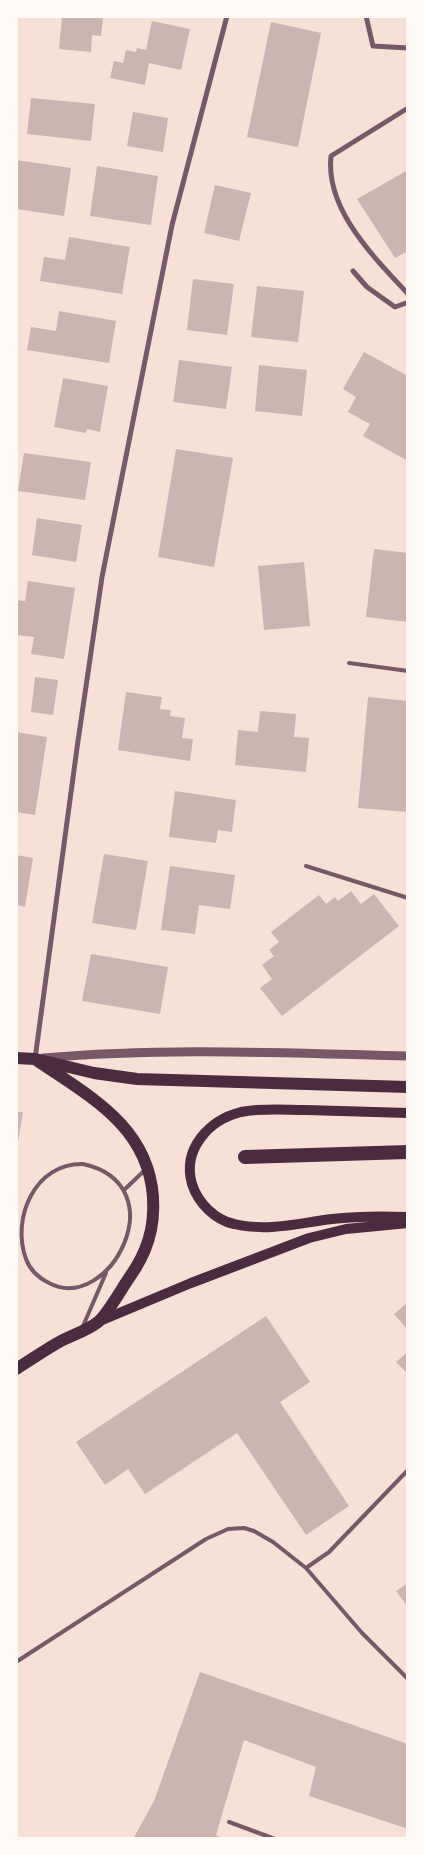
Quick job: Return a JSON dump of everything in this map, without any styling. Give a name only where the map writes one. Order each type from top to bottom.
[{"type":"highway","points":[[245,1157],[408,1152]]},
{"type":"main road","points":[[16,1058],[35,1059],[94,1073],[137,1079],[408,1087]]},
{"type":"main road","points":[[35,1059],[88,1095],[112,1114],[133,1137],[148,1167],[154,1200],[151,1235],[141,1259],[99,1322]]},
{"type":"main road","points":[[408,1113],[269,1109],[241,1112],[216,1123],[200,1137],[191,1159],[190,1171],[196,1194],[203,1205],[217,1217],[234,1224],[281,1227],[332,1219],[408,1217]]},
{"type":"main road","points":[[16,1369],[59,1342],[99,1322],[191,1283],[309,1238],[346,1229],[408,1223]]},
{"type":"street","points":[[227,16],[172,226],[102,577],[35,1059],[96,1053],[136,1052],[408,1056]]},
{"type":"street","points":[[366,16],[372,46],[408,48]]},
{"type":"street","points":[[353,271],[367,287],[395,306],[407,304],[408,294],[374,257],[344,217],[337,200],[330,166],[331,156],[408,108]]},
{"type":"lane","points":[[348,663],[408,671]]},
{"type":"lane","points":[[306,866],[408,898]]},
{"type":"lane","points":[[82,1331],[107,1270],[121,1248],[130,1224],[130,1206],[124,1190],[113,1178],[98,1168],[83,1164],[62,1168],[44,1179],[29,1197],[24,1211],[23,1235],[25,1258],[32,1270],[40,1278],[55,1286],[68,1289],[92,1282],[107,1270]]},
{"type":"lane","points":[[124,1190],[148,1167]]},
{"type":"lane","points":[[16,1214],[24,1211]]},
{"type":"lane","points":[[306,1568],[329,1552],[408,1470]]},
{"type":"lane","points":[[16,1662],[219,1532],[234,1528],[254,1531],[273,1542],[306,1568],[362,1633],[408,1679]]},
{"type":"lane","points":[[229,1822],[275,1839]]},
{"type":"building","points":[[62,16],[103,17],[101,36],[92,35],[91,52],[59,49]]},
{"type":"building","points":[[152,21],[190,29],[181,70],[149,63],[145,85],[110,78],[114,61],[123,63],[126,50],[136,52],[137,48],[146,50]]},
{"type":"building","points":[[271,22],[321,33],[298,147],[247,137]]},
{"type":"building","points":[[31,98],[95,104],[91,141],[27,134]]},
{"type":"building","points":[[133,112],[168,118],[163,152],[127,146]]},
{"type":"building","points":[[16,160],[71,168],[64,216],[16,209]]},
{"type":"building","points":[[97,166],[158,176],[151,225],[90,216]]},
{"type":"building","points":[[408,170],[408,251],[395,258],[357,199]]},
{"type":"building","points":[[215,185],[251,193],[239,241],[204,233]]},
{"type":"building","points":[[69,237],[130,247],[122,294],[40,281],[44,257],[65,260]]},
{"type":"building","points":[[193,279],[234,284],[227,335],[187,330]]},
{"type":"building","points":[[257,286],[304,291],[298,342],[251,337]]},
{"type":"building","points":[[59,311],[116,321],[109,363],[27,350],[31,327],[56,331]]},
{"type":"building","points":[[364,352],[408,376],[408,461],[363,436],[370,424],[348,412],[356,397],[343,389]]},
{"type":"building","points":[[179,360],[232,367],[226,409],[173,402]]},
{"type":"building","points":[[259,365],[307,370],[302,416],[255,411]]},
{"type":"building","points":[[63,378],[108,386],[100,432],[87,429],[86,433],[54,427]]},
{"type":"building","points":[[176,449],[233,458],[214,567],[158,557]]},
{"type":"building","points":[[24,453],[91,462],[85,500],[18,491]]},
{"type":"building","points":[[37,518],[82,525],[76,562],[32,555]]},
{"type":"building","points":[[374,549],[408,553],[408,622],[366,617]]},
{"type":"building","points":[[304,562],[310,626],[264,630],[258,566]]},
{"type":"building","points":[[28,581],[75,588],[64,659],[31,654],[34,637],[16,635],[16,600],[25,601]]},
{"type":"building","points":[[35,677],[58,680],[53,715],[31,712]]},
{"type":"building","points":[[126,692],[162,697],[160,709],[171,710],[170,716],[185,718],[182,738],[193,739],[190,761],[118,750]]},
{"type":"building","points":[[368,697],[408,701],[408,812],[358,808]]},
{"type":"building","points":[[260,711],[296,714],[294,737],[309,738],[306,772],[235,765],[238,730],[258,732]]},
{"type":"building","points":[[16,732],[47,737],[35,815],[16,812]]},
{"type":"building","points":[[175,791],[236,800],[232,832],[218,830],[216,843],[169,837]]},
{"type":"building","points":[[104,854],[148,861],[136,930],[92,923]]},
{"type":"building","points":[[16,855],[33,858],[25,907],[16,905]]},
{"type":"building","points":[[170,866],[235,875],[230,909],[199,905],[195,934],[161,930]]},
{"type":"building","points":[[351,891],[361,904],[374,894],[399,926],[282,1016],[260,988],[272,979],[262,965],[274,956],[269,950],[279,942],[271,932],[319,895],[326,904],[335,897],[338,901]]},
{"type":"building","points":[[91,954],[168,967],[160,1014],[82,1001]]},
{"type":"building","points":[[16,1112],[23,1112],[18,1142],[16,1142]]},
{"type":"building","points":[[408,1302],[408,1330],[394,1314]]},
{"type":"building","points":[[266,1316],[310,1382],[280,1402],[349,1506],[306,1535],[237,1433],[145,1494],[128,1469],[105,1485],[76,1442]]},
{"type":"building","points":[[408,1352],[408,1374],[396,1362]]},
{"type":"building","points":[[408,1583],[408,1607],[396,1591]]},
{"type":"building","points":[[200,1672],[408,1744],[408,1829],[309,1796],[316,1767],[244,1740],[216,1835],[224,1839],[133,1839],[154,1801]]}]
